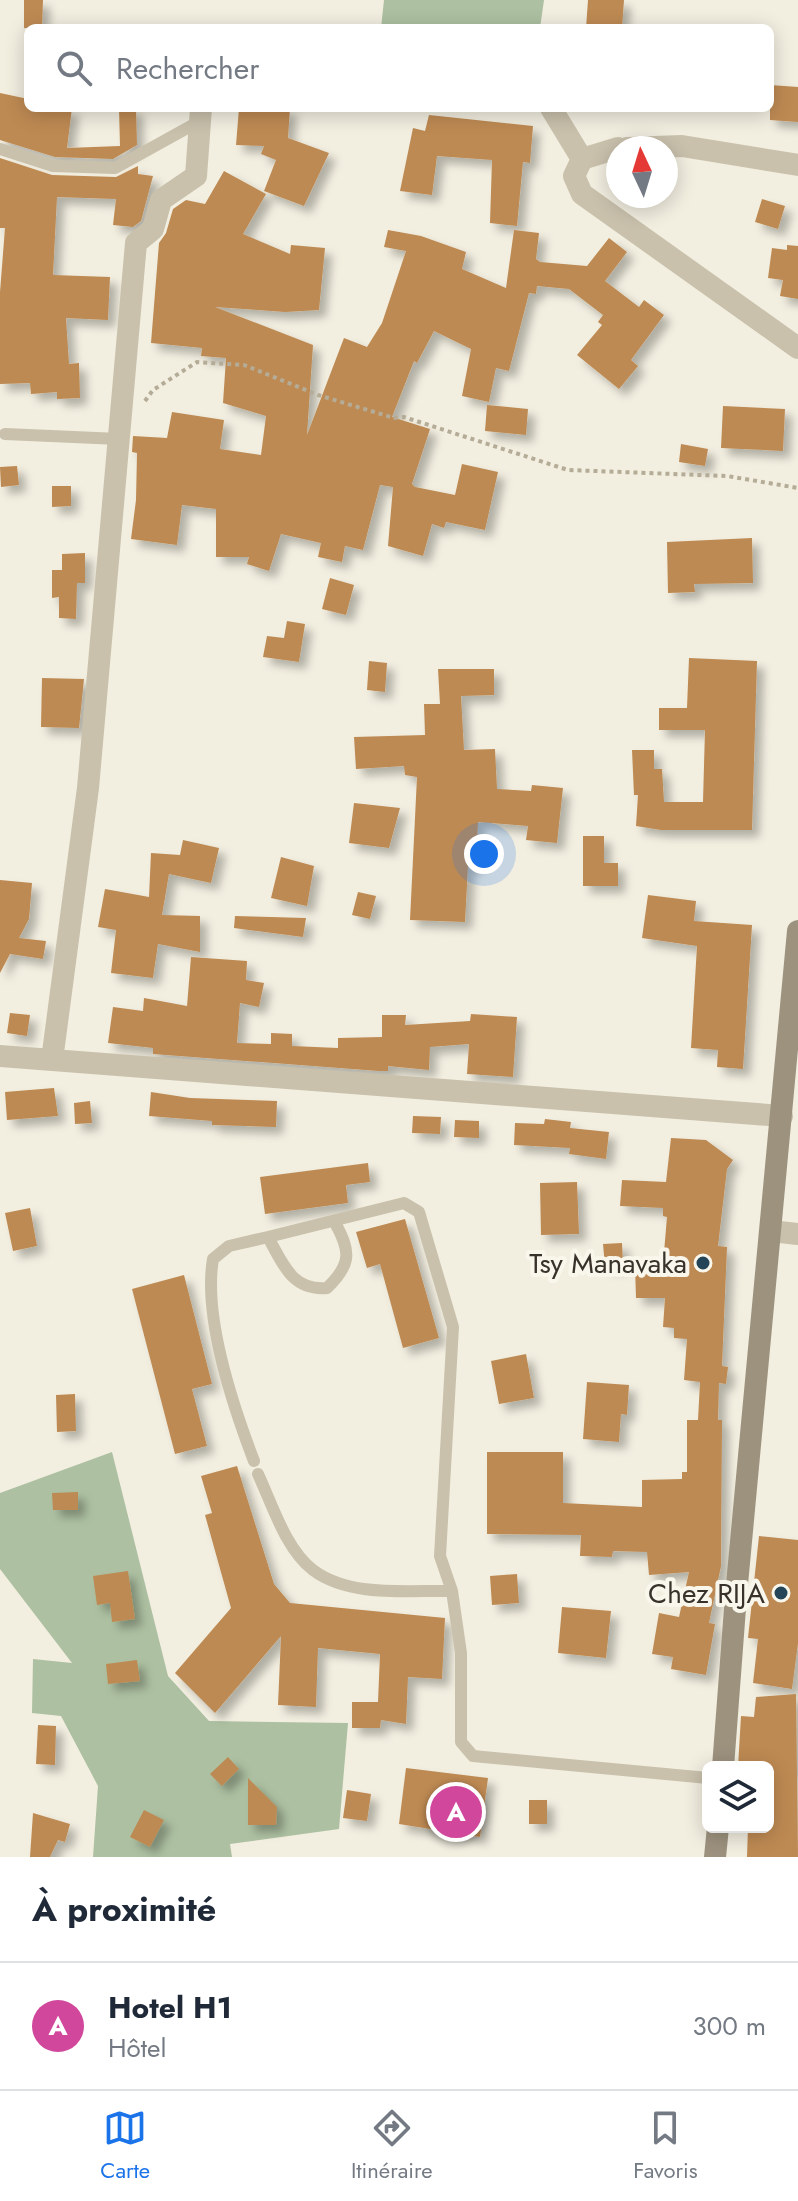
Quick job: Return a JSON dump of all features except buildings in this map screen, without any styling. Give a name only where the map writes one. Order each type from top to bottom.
[{"type":"main road","points":[[723,1761],[736,1595],[782,1116],[794,1026],[798,931]]},
{"type":"main road","points":[[715,1857],[717,1833]]},
{"type":"street","points":[[553,112],[582,159]]},
{"type":"street","points":[[52,1060],[88,788],[136,243],[153,229],[161,200],[196,176],[201,114]]},
{"type":"street","points":[[678,146],[798,165]]},
{"type":"street","points":[[606,152],[582,159],[574,176],[582,194],[798,348]]},
{"type":"street","points":[[0,1056],[782,1116]]},
{"type":"street","points":[[771,1231],[798,1234]]},
{"type":"lane","points":[[0,149],[53,166],[115,168],[201,114]]},
{"type":"lane","points":[[5,434],[119,439]]},
{"type":"lane","points":[[452,1591],[356,1588],[313,1570],[284,1530],[232,1405],[208,1285],[213,1259],[221,1252],[247,1240],[404,1203],[419,1212],[453,1327],[440,1556],[452,1591],[461,1653],[461,1742],[473,1756],[702,1777]]},
{"type":"lane","points":[[268,1237],[293,1280],[310,1289],[327,1288],[343,1272],[347,1255],[344,1239],[334,1221]]},
{"type":"path","points":[[144,402],[153,390],[197,362],[244,365],[318,395],[394,418],[404,417],[568,470],[727,476],[798,488]]},
{"type":"green space","points":[[384,0],[544,0],[541,24],[381,24]]},
{"type":"green space","points":[[112,1452],[168,1676],[209,1721],[348,1723],[339,1829],[230,1844],[232,1857],[93,1857],[98,1786],[61,1716],[32,1713],[33,1659],[72,1663],[0,1569],[0,1493]]},
{"type":"place","name":"Tsy Manavaka","points":[[703,1263]]},
{"type":"place","name":"Chez RIJA","points":[[781,1593]]},
{"type":"place","name":"Hotel H1","points":[[456,1812]]}]
